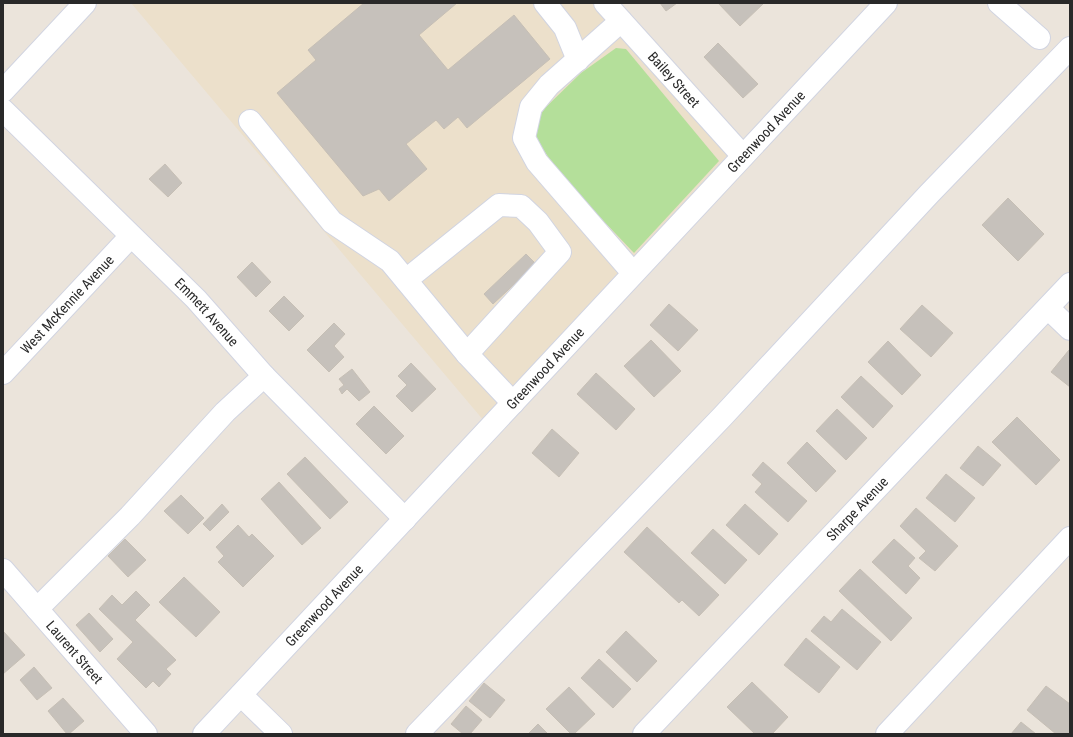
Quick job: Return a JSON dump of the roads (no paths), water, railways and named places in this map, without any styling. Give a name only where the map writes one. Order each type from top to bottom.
[{"type":"street","points":[[3,91],[85,3]]},
{"type":"street","points":[[545,3],[565,28],[578,60]]},
{"type":"street","name":"Bailey Street","points":[[605,3],[743,156]]},
{"type":"street","name":"Greenwood Avenue","points":[[204,734],[886,3]]},
{"type":"street","points":[[999,3],[1039,38]]},
{"type":"street","points":[[621,21],[549,85],[531,107],[524,138],[537,162],[633,273]]},
{"type":"street","points":[[417,734],[722,417],[929,194],[1070,48]]},
{"type":"street","name":"Emmett Avenue","points":[[3,110],[196,300],[264,376],[405,519]]},
{"type":"street","points":[[250,121],[332,222],[390,261],[467,354],[513,403]]},
{"type":"street","points":[[406,280],[499,205],[521,206],[538,222],[560,252],[467,354]]},
{"type":"street","name":"West McKennie Avenue","points":[[3,373],[131,236]]},
{"type":"street","name":"Sharpe Avenue","points":[[644,734],[1070,284]]},
{"type":"street","points":[[1048,308],[1070,329]]},
{"type":"street","points":[[37,609],[130,516],[225,412],[264,376]]},
{"type":"street","points":[[887,734],[1070,538]]},
{"type":"street","name":"Laurent Street","points":[[3,570],[146,734]]},
{"type":"street","points":[[241,695],[281,734]]}]
